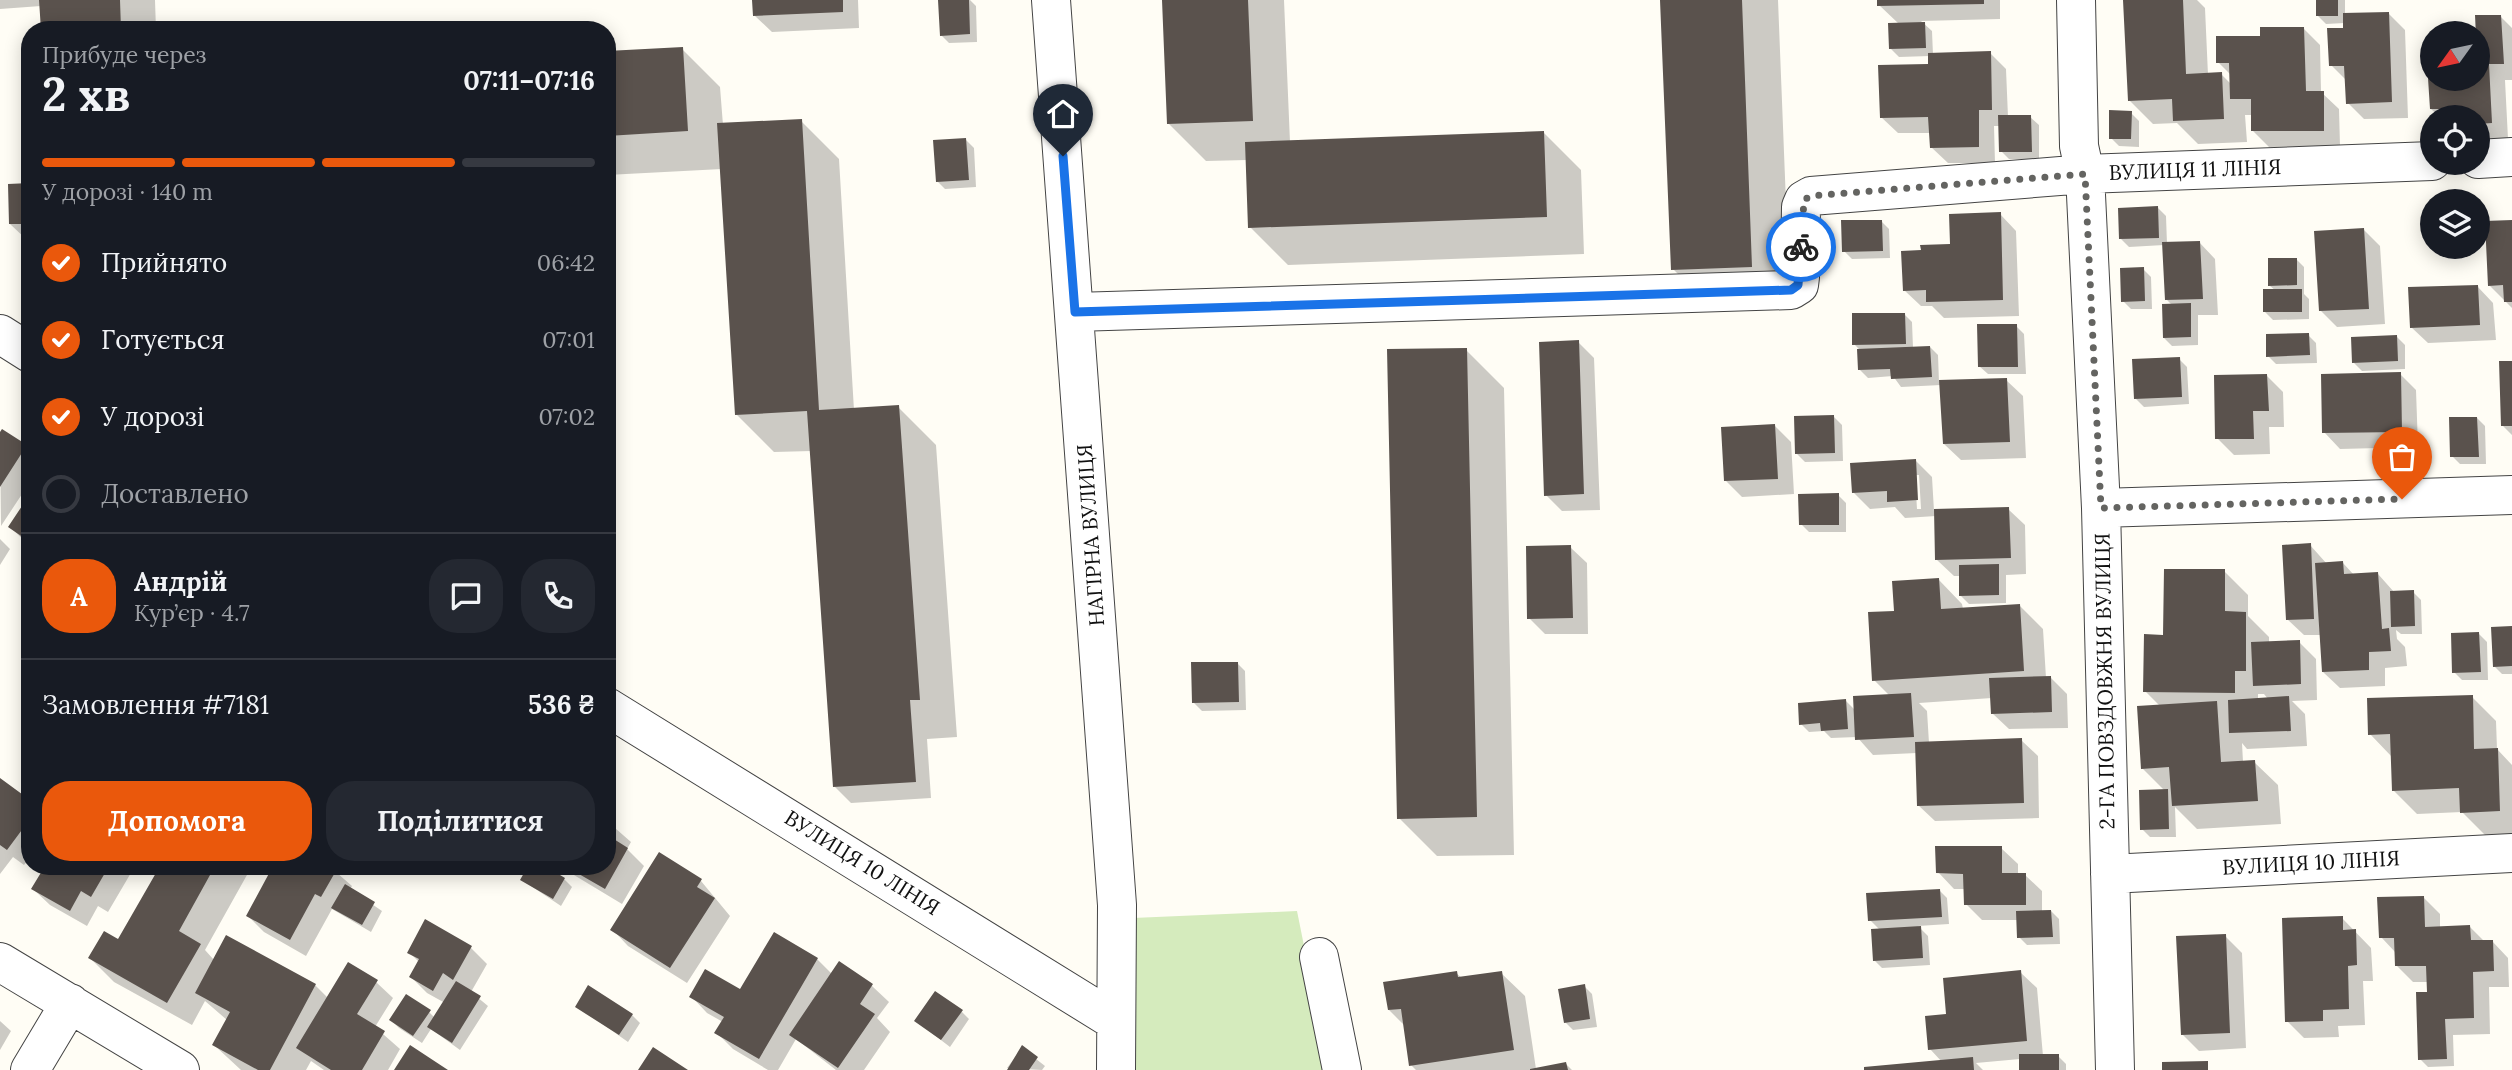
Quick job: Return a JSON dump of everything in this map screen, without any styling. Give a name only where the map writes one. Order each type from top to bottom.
[{"type":"street","name":"НАГІРНА ВУЛИЦЯ","points":[[1051,0],[1117,905],[1116,1070]]},
{"type":"street","name":"2-ГА ПОВЗДОВЖНЯ ВУЛИЦЯ","points":[[2076,0],[2080,146],[2085,174],[2101,508],[2115,1070]]},
{"type":"street","points":[[2490,159],[2512,158]]},
{"type":"street","name":"ВУЛИЦЯ 11 ЛІНІЯ","points":[[1075,312],[1791,290],[1798,285],[1800,277],[1801,207],[1804,200],[1811,196],[2085,174],[2420,160]]},
{"type":"street","points":[[0,334],[21,347]]},
{"type":"street","points":[[2101,508],[2512,495]]},
{"type":"street","name":"ВУЛИЦЯ 10 ЛІНІЯ","points":[[616,713],[1115,1021]]},
{"type":"street","name":"ВУЛИЦЯ 10 ЛІНІЯ","points":[[2110,874],[2512,853]]},
{"type":"street","points":[[1319,957],[1342,1070]]},
{"type":"street","points":[[0,961],[180,1070]]},
{"type":"street","points":[[30,1070],[70,1003]]},
{"type":"green space","points":[[1297,911],[1329,1070],[1134,1070],[1133,918]]},
{"type":"building","points":[[39,0],[120,0],[121,21],[40,21]]},
{"type":"building","points":[[752,0],[843,0],[843,12],[753,16]]},
{"type":"building","points":[[938,0],[969,0],[970,34],[940,36]]},
{"type":"building","points":[[1162,0],[1248,0],[1253,121],[1167,124]]},
{"type":"building","points":[[1660,0],[1742,0],[1752,267],[1671,270]]},
{"type":"building","points":[[1877,0],[1984,0],[1984,4],[1877,6]]},
{"type":"building","points":[[2123,0],[2183,0],[2186,74],[2222,72],[2224,119],[2173,121],[2172,99],[2128,101]]},
{"type":"building","points":[[2316,0],[2338,0],[2338,16],[2316,16]]},
{"type":"building","points":[[2389,12],[2392,102],[2346,104],[2344,66],[2329,66],[2327,28],[2343,28],[2343,13]]},
{"type":"building","points":[[2475,15],[2501,15],[2504,64],[2490,64],[2490,21],[2475,21]]},
{"type":"building","points":[[1925,22],[1926,48],[1889,49],[1888,23]]},
{"type":"building","points":[[2260,27],[2304,27],[2306,91],[2324,91],[2324,131],[2251,131],[2251,99],[2230,99],[2229,63],[2216,63],[2216,36],[2260,36]]},
{"type":"building","points":[[683,47],[688,131],[616,135],[616,51]]},
{"type":"building","points":[[1991,51],[1992,110],[1979,110],[1979,147],[1930,148],[1928,117],[1880,118],[1878,65],[1928,64],[1928,53]]},
{"type":"building","points":[[2490,84],[2492,123],[2490,105],[2430,105],[2429,91],[2490,91]]},
{"type":"building","points":[[2109,110],[2132,111],[2131,139],[2109,139]]},
{"type":"building","points":[[1998,115],[2031,115],[2032,152],[1999,152]]},
{"type":"building","points":[[802,119],[819,410],[899,405],[920,700],[910,700],[916,782],[833,787],[807,411],[735,415],[717,123]]},
{"type":"building","points":[[1544,131],[1547,217],[1248,228],[1245,142]]},
{"type":"building","points":[[966,138],[969,180],[936,182],[933,140]]},
{"type":"building","points":[[21,183],[21,224],[9,224],[8,184]]},
{"type":"building","points":[[2158,206],[2159,238],[2119,239],[2118,208]]},
{"type":"building","points":[[2001,212],[2003,300],[1926,302],[1926,290],[1903,291],[1901,251],[1921,250],[1920,245],[1950,244],[1949,214]]},
{"type":"building","points":[[1841,220],[1882,220],[1883,251],[1842,252]]},
{"type":"building","points":[[2512,220],[2512,302],[2504,302],[2503,285],[2488,286],[2490,221]]},
{"type":"building","points":[[2364,228],[2369,309],[2319,311],[2314,231]]},
{"type":"building","points":[[2200,241],[2203,299],[2165,300],[2162,242]]},
{"type":"building","points":[[2268,258],[2297,258],[2297,285],[2268,286]]},
{"type":"building","points":[[2144,267],[2145,301],[2121,302],[2120,268]]},
{"type":"building","points":[[2478,285],[2480,325],[2410,328],[2408,287]]},
{"type":"building","points":[[2263,289],[2302,289],[2302,312],[2263,312]]},
{"type":"building","points":[[2191,303],[2191,337],[2163,338],[2162,304]]},
{"type":"building","points":[[1852,313],[1905,313],[1906,344],[1852,345]]},
{"type":"building","points":[[1977,324],[2017,324],[2018,367],[1978,367]]},
{"type":"building","points":[[2309,333],[2310,355],[2266,357],[2266,334]]},
{"type":"building","points":[[2397,335],[2398,361],[2352,363],[2351,337]]},
{"type":"building","points":[[1579,340],[1584,494],[1544,496],[1539,342]]},
{"type":"building","points":[[1930,346],[1932,377],[1891,379],[1890,369],[1858,370],[1857,349]]},
{"type":"building","points":[[1467,348],[1477,817],[1397,819],[1387,349]]},
{"type":"building","points":[[2180,357],[2182,397],[2134,399],[2132,359]]},
{"type":"building","points":[[2499,361],[2512,361],[2512,426],[2501,426]]},
{"type":"building","points":[[2401,372],[2402,432],[2322,433],[2321,374]]},
{"type":"building","points":[[2267,374],[2269,411],[2253,411],[2254,439],[2215,439],[2214,375]]},
{"type":"building","points":[[2007,378],[2010,442],[1943,444],[1939,380]]},
{"type":"building","points":[[1834,415],[1835,453],[1795,454],[1794,416]]},
{"type":"building","points":[[2449,417],[2477,417],[2479,457],[2450,457]]},
{"type":"building","points":[[1775,424],[1778,479],[1724,481],[1721,427]]},
{"type":"building","points":[[2,429],[21,441],[21,454],[0,487]]},
{"type":"building","points":[[1916,459],[1918,500],[1887,502],[1887,491],[1852,493],[1850,463]]},
{"type":"building","points":[[1839,493],[1839,525],[1799,525],[1798,494]]},
{"type":"building","points":[[2009,507],[2011,558],[1935,560],[1934,509]]},
{"type":"building","points":[[21,508],[21,536],[8,527]]},
{"type":"building","points":[[2311,543],[2314,619],[2286,620],[2282,545]]},
{"type":"building","points":[[1571,545],[1573,618],[1527,619],[1526,546]]},
{"type":"building","points":[[2343,561],[2344,574],[2378,572],[2382,629],[2389,628],[2391,651],[2369,652],[2369,670],[2322,672],[2315,563]]},
{"type":"building","points":[[1999,564],[1999,595],[1959,596],[1959,565]]},
{"type":"building","points":[[2164,569],[2225,569],[2225,611],[2246,612],[2246,671],[2235,671],[2235,693],[2143,692],[2144,634],[2163,635]]},
{"type":"building","points":[[1939,578],[1941,609],[2020,604],[2024,671],[1872,681],[1868,612],[1894,611],[1892,581]]},
{"type":"building","points":[[2414,590],[2415,626],[2391,627],[2390,591]]},
{"type":"building","points":[[2512,626],[2512,666],[2493,667],[2491,627]]},
{"type":"building","points":[[2479,632],[2481,672],[2452,673],[2451,633]]},
{"type":"building","points":[[2300,640],[2301,684],[2253,686],[2251,642]]},
{"type":"building","points":[[1191,662],[1238,662],[1239,702],[1192,703]]},
{"type":"building","points":[[2051,676],[2052,712],[1991,714],[1989,678]]},
{"type":"building","points":[[1911,693],[1914,737],[1855,740],[1853,696]]},
{"type":"building","points":[[2473,695],[2474,749],[2498,748],[2500,811],[2460,813],[2459,788],[2392,791],[2390,734],[2368,735],[2367,698]]},
{"type":"building","points":[[2289,696],[2291,731],[2229,733],[2228,700]]},
{"type":"building","points":[[1846,699],[1848,729],[1821,731],[1820,723],[1799,725],[1798,703]]},
{"type":"building","points":[[2217,701],[2221,762],[2255,760],[2258,801],[2172,806],[2169,767],[2141,769],[2137,706]]},
{"type":"building","points":[[2022,738],[2024,803],[1917,806],[1915,742]]},
{"type":"building","points":[[0,778],[21,793],[21,831],[7,850],[0,845]]},
{"type":"building","points":[[2168,789],[2169,829],[2140,830],[2139,790]]},
{"type":"building","points":[[616,840],[628,848],[616,869]]},
{"type":"building","points":[[1935,846],[2002,846],[2002,873],[2026,873],[2026,905],[1964,905],[1963,874],[1936,873]]},
{"type":"building","points":[[659,852],[702,879],[697,887],[715,898],[670,968],[610,930]]},
{"type":"building","points":[[40,875],[104,875],[91,897],[81,891],[70,911],[31,889]]},
{"type":"building","points":[[155,875],[210,875],[179,931],[201,944],[167,1003],[88,958],[104,931],[118,939]]},
{"type":"building","points":[[268,875],[334,875],[321,897],[315,894],[290,940],[246,916]]},
{"type":"building","points":[[523,875],[560,875],[565,878],[553,899],[520,880]]},
{"type":"building","points":[[581,875],[613,875],[605,889]]},
{"type":"building","points":[[345,884],[375,902],[362,925],[331,908]]},
{"type":"building","points":[[1940,889],[1942,917],[1868,921],[1866,893]]},
{"type":"building","points":[[2424,896],[2425,927],[2470,925],[2471,940],[2493,940],[2494,971],[2473,972],[2474,1018],[2445,1019],[2447,1059],[2418,1060],[2416,992],[2427,992],[2426,966],[2395,966],[2394,938],[2379,938],[2377,897]]},
{"type":"building","points":[[2051,910],[2053,937],[2017,938],[2016,911]]},
{"type":"building","points":[[2343,916],[2343,930],[2356,929],[2357,965],[2348,966],[2349,1009],[2323,1010],[2323,1021],[2285,1022],[2282,918]]},
{"type":"building","points":[[425,919],[472,946],[453,980],[443,973],[433,991],[409,977],[419,959],[407,953]]},
{"type":"building","points":[[1921,926],[1923,958],[1873,961],[1871,929]]},
{"type":"building","points":[[774,932],[818,958],[759,1059],[714,1033],[724,1017],[689,997],[705,969],[740,989]]},
{"type":"building","points":[[2226,934],[2230,1033],[2181,1035],[2176,936]]},
{"type":"building","points":[[226,935],[316,984],[270,1070],[258,1070],[212,1045],[230,1012],[195,993]]},
{"type":"building","points":[[839,961],[873,984],[860,1004],[875,1014],[838,1068],[789,1035]]},
{"type":"building","points":[[348,962],[378,980],[357,1014],[385,1031],[362,1070],[331,1070],[296,1048]]},
{"type":"building","points":[[2021,970],[2027,1041],[1928,1050],[1925,1016],[1946,1014],[1943,978]]},
{"type":"building","points":[[1457,971],[1458,977],[1502,971],[1514,1050],[1409,1066],[1401,1009],[1388,1010],[1383,982]]},
{"type":"building","points":[[456,981],[481,996],[452,1043],[427,1027]]},
{"type":"building","points":[[1585,984],[1590,1019],[1564,1023],[1558,989]]},
{"type":"building","points":[[588,985],[633,1014],[619,1035],[575,1007]]},
{"type":"building","points":[[935,991],[963,1010],[941,1040],[914,1021]]},
{"type":"building","points":[[406,994],[431,1010],[413,1036],[389,1020]]},
{"type":"building","points":[[410,1045],[448,1070],[394,1070]]},
{"type":"building","points":[[1022,1045],[1038,1057],[1029,1070],[1007,1070]]},
{"type":"building","points":[[653,1047],[688,1070],[638,1070]]},
{"type":"building","points":[[2019,1054],[2059,1054],[2059,1070],[2019,1070]]},
{"type":"building","points":[[1973,1057],[1974,1070],[1864,1070],[1864,1067]]},
{"type":"building","points":[[2208,1061],[2208,1070],[2162,1070],[2162,1062]]},
{"type":"building","points":[[1566,1062],[1568,1070],[1530,1070],[1530,1069]]},
{"type":"way so far","points":[[1801,247],[1801,207],[1804,200],[1811,196],[2085,174],[2101,508],[2402,499]]},
{"type":"route","points":[[1063,156],[1075,312],[1791,290],[1798,285],[1800,277],[1801,247]]}]
